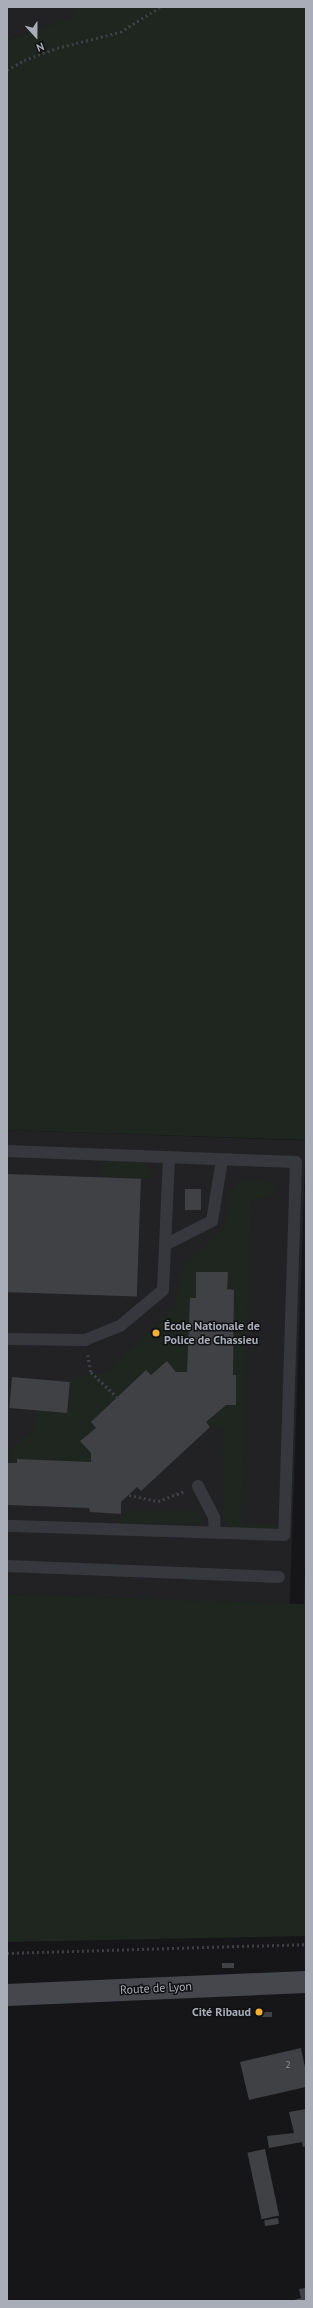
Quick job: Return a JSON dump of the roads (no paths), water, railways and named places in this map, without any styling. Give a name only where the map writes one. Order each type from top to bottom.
[{"type":"main road","name":"Route de Lyon","points":[[7,1995],[306,1982]]},
{"type":"lane","points":[[7,1151],[169,1159],[296,1162],[284,1535],[7,1526]]},
{"type":"lane","points":[[7,1339],[85,1340],[120,1326],[163,1290],[169,1159]]},
{"type":"lane","points":[[165,1245],[212,1220],[222,1160]]},
{"type":"lane","points":[[198,1486],[214,1518],[215,1532]]},
{"type":"lane","points":[[7,1566],[279,1577]]},
{"type":"place","name":"École Nationale de Police de Chassieu","points":[[156,1333]]},
{"type":"place","name":"Cité Ribaud","points":[[259,2012]]}]
